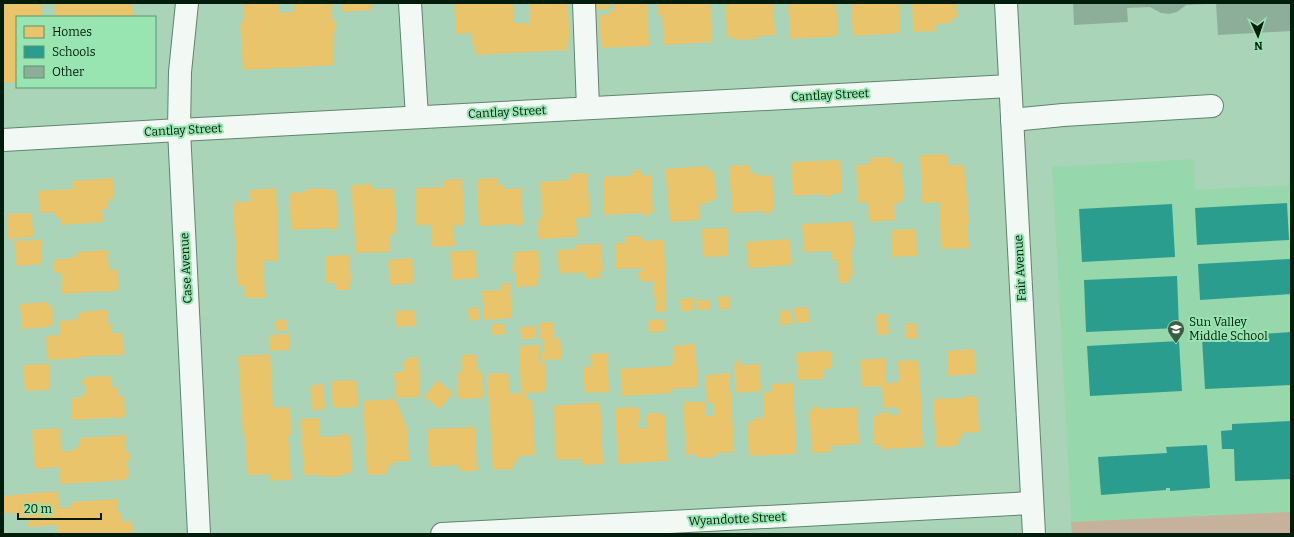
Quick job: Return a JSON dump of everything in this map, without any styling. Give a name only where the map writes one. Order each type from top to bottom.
[{"type":"street","name":"Case Avenue","points":[[187,3],[180,72],[178,130],[199,534]]},
{"type":"street","points":[[410,3],[416,117]]},
{"type":"street","points":[[584,3],[588,108]]},
{"type":"street","name":"Fair Avenue","points":[[1006,3],[1034,534]]},
{"type":"street","name":"Cantlay Street","points":[[3,140],[1010,86]]},
{"type":"street","points":[[1012,120],[1064,115],[1212,106]]},
{"type":"street","name":"Wyandotte Street","points":[[442,534],[1032,503]]},
{"type":"shaded area","name":"Sun Valley Middle School","points":[[1194,159],[1195,190],[1291,185],[1291,534],[1072,534],[1052,167]]},
{"type":"shaded area","points":[[1291,512],[1291,534],[1072,534],[1071,522]]},
{"type":"building: Homes","points":[[3,3],[41,3],[42,16],[16,16],[16,82],[3,83]]},
{"type":"building: Homes","points":[[54,3],[132,3],[133,16],[55,16]]},
{"type":"building: Homes","points":[[243,3],[278,3],[279,13],[294,12],[293,3],[331,3],[332,20],[336,20],[336,33],[333,33],[334,65],[243,70],[240,23],[244,22]]},
{"type":"building: Homes","points":[[342,3],[372,3],[372,10],[342,12]]},
{"type":"building: Homes","points":[[454,3],[513,3],[514,23],[530,23],[529,3],[567,3],[570,39],[568,39],[568,50],[475,55],[471,33],[456,34]]},
{"type":"building: Homes","points":[[589,3],[610,3],[610,9],[589,10]]},
{"type":"building: Homes","points":[[613,3],[647,3],[649,46],[601,48],[599,15],[610,14],[610,11],[613,10]]},
{"type":"building: Homes","points":[[658,3],[710,3],[712,42],[664,45],[662,15],[658,15]]},
{"type":"building: Homes","points":[[725,3],[773,3],[775,35],[757,36],[758,39],[736,40],[736,38],[727,38]]},
{"type":"building: Homes","points":[[790,3],[795,3],[795,5],[797,3],[836,3],[838,36],[790,39],[788,5],[790,5]]},
{"type":"building: Homes","points":[[851,3],[899,3],[900,33],[853,36]]},
{"type":"building: Homes","points":[[912,3],[956,3],[957,18],[951,18],[952,23],[935,24],[935,31],[913,32]]},
{"type":"building: Homes","points":[[947,154],[948,165],[964,165],[969,224],[967,224],[969,248],[941,249],[939,202],[922,203],[920,155]]},
{"type":"building: Homes","points":[[891,157],[891,163],[901,163],[904,200],[901,201],[901,203],[894,204],[895,220],[869,222],[868,202],[858,203],[856,165],[870,164],[869,158]]},
{"type":"building: Homes","points":[[840,160],[842,193],[830,194],[830,197],[825,198],[824,194],[793,196],[791,162]]},
{"type":"building: Homes","points":[[750,165],[750,173],[757,173],[757,176],[772,175],[774,210],[770,211],[770,214],[764,214],[764,211],[732,213],[729,166]]},
{"type":"building: Homes","points":[[708,166],[708,171],[714,171],[716,200],[710,200],[710,203],[699,204],[700,220],[670,222],[665,169]]},
{"type":"building: Homes","points":[[642,170],[642,176],[651,175],[653,212],[649,212],[649,216],[644,216],[644,213],[604,215],[603,177],[631,176],[631,171]]},
{"type":"building: Homes","points":[[587,173],[590,217],[576,218],[577,237],[538,239],[537,220],[542,219],[540,182],[569,180],[569,174]]},
{"type":"building: Homes","points":[[113,178],[114,199],[107,200],[107,209],[102,209],[103,222],[61,225],[60,217],[55,217],[54,212],[40,213],[38,191],[73,189],[72,181]]},
{"type":"building: Homes","points":[[497,178],[498,185],[503,185],[503,189],[521,188],[523,224],[520,224],[520,226],[514,226],[514,224],[479,226],[477,179]]},
{"type":"building: Homes","points":[[462,179],[464,223],[461,224],[461,226],[455,226],[455,224],[453,224],[455,246],[432,247],[431,225],[416,225],[415,188],[444,187],[443,180]]},
{"type":"building: Homes","points":[[372,184],[372,189],[394,189],[396,234],[390,234],[390,252],[356,253],[351,185]]},
{"type":"building: Homes","points":[[276,188],[278,261],[263,261],[265,298],[245,298],[244,286],[237,286],[233,202],[249,202],[249,190]]},
{"type":"building: Homes","points":[[326,188],[326,190],[336,190],[338,227],[335,227],[335,230],[330,230],[329,228],[291,230],[289,193],[306,192],[306,189]]},
{"type":"building: Homes","points":[[31,213],[34,237],[8,239],[7,214]]},
{"type":"building: Homes","points":[[852,222],[854,249],[851,249],[853,275],[849,275],[849,283],[839,283],[837,260],[832,260],[831,251],[804,252],[802,224]]},
{"type":"building: Homes","points":[[727,228],[728,256],[703,257],[702,229]]},
{"type":"building: Homes","points":[[916,229],[917,256],[892,257],[891,230]]},
{"type":"building: Homes","points":[[626,236],[641,236],[641,241],[664,240],[666,299],[654,299],[653,281],[642,282],[642,280],[639,280],[638,272],[642,272],[641,268],[616,269],[615,243],[626,243]]},
{"type":"building: Homes","points":[[790,239],[791,265],[748,268],[746,242]]},
{"type":"building: Homes","points":[[41,240],[42,264],[16,266],[14,241]]},
{"type":"building: Homes","points":[[601,244],[603,271],[599,271],[599,278],[585,279],[585,273],[559,273],[557,250],[576,249],[576,245]]},
{"type":"building: Homes","points":[[107,250],[109,270],[117,270],[119,285],[117,286],[118,291],[62,294],[61,273],[53,273],[53,260],[73,258],[73,255],[77,255],[77,252]]},
{"type":"building: Homes","points":[[475,250],[477,278],[452,280],[450,252]]},
{"type":"building: Homes","points":[[538,250],[540,278],[537,278],[538,286],[516,287],[515,271],[512,271],[512,267],[514,267],[514,252]]},
{"type":"building: Homes","points":[[349,255],[351,282],[349,282],[349,290],[336,290],[336,283],[326,283],[325,256]]},
{"type":"building: Homes","points":[[412,258],[414,283],[390,285],[388,260]]},
{"type":"building: Homes","points":[[502,283],[510,283],[512,318],[484,320],[482,291],[502,290]]},
{"type":"building: Homes","points":[[729,296],[730,309],[719,309],[718,297]]},
{"type":"building: Homes","points":[[693,298],[694,310],[681,312],[680,299]]},
{"type":"building: Homes","points":[[665,299],[666,312],[656,312],[655,300]]},
{"type":"building: Homes","points":[[696,300],[709,300],[709,310],[697,310]]},
{"type":"building: Homes","points":[[48,302],[48,305],[52,305],[53,324],[49,325],[49,327],[22,329],[20,304]]},
{"type":"building: Homes","points":[[478,307],[479,320],[469,321],[468,308]]},
{"type":"building: Homes","points":[[808,307],[809,322],[795,323],[794,308]]},
{"type":"building: Homes","points":[[107,310],[108,324],[111,324],[111,333],[122,333],[124,355],[82,356],[82,358],[47,360],[46,336],[60,335],[60,321],[76,320],[75,317],[79,317],[79,312]]},
{"type":"building: Homes","points":[[414,310],[416,326],[396,327],[395,311]]},
{"type":"building: Homes","points":[[790,310],[792,324],[780,325],[779,311]]},
{"type":"building: Homes","points":[[876,314],[887,314],[889,334],[877,335]]},
{"type":"building: Homes","points":[[286,319],[287,330],[276,331],[275,320]]},
{"type":"building: Homes","points":[[664,319],[665,331],[649,333],[648,321]]},
{"type":"building: Homes","points":[[554,322],[554,338],[560,338],[562,359],[544,360],[545,363],[542,363],[541,352],[544,352],[544,339],[540,340],[539,323]]},
{"type":"building: Homes","points":[[916,323],[917,338],[906,339],[905,324]]},
{"type":"building: Homes","points":[[492,324],[504,324],[505,334],[492,335]]},
{"type":"building: Homes","points":[[535,326],[536,338],[521,340],[520,327]]},
{"type":"building: Homes","points":[[289,334],[290,350],[270,351],[269,335]]},
{"type":"building: Homes","points":[[695,344],[698,387],[672,389],[672,393],[622,396],[620,369],[671,366],[671,361],[674,361],[673,346]]},
{"type":"building: Homes","points":[[539,345],[540,364],[545,364],[546,392],[526,393],[527,400],[532,400],[535,455],[518,456],[518,462],[513,462],[514,469],[493,470],[487,374],[508,373],[510,394],[521,393],[519,346]]},
{"type":"building: Homes","points":[[974,349],[976,374],[948,376],[947,351]]},
{"type":"building: Homes","points":[[822,351],[831,352],[832,369],[823,369],[823,379],[798,380],[796,353]]},
{"type":"building: Homes","points":[[607,353],[609,392],[585,393],[583,367],[591,367],[590,354]]},
{"type":"building: Homes","points":[[270,354],[273,408],[290,407],[291,434],[288,435],[291,480],[270,481],[269,474],[247,475],[238,356]]},
{"type":"building: Homes","points":[[476,354],[477,371],[482,371],[483,398],[458,399],[457,372],[462,372],[461,355]]},
{"type":"building: Homes","points":[[418,356],[420,397],[396,398],[394,372],[404,372],[403,363],[408,358]]},
{"type":"building: Homes","points":[[885,358],[886,383],[899,382],[898,361],[918,360],[923,447],[881,450],[881,445],[874,445],[873,416],[879,415],[879,413],[889,412],[889,415],[899,415],[898,407],[883,408],[882,386],[862,387],[860,360]]},
{"type":"building: Homes","points":[[740,360],[741,365],[759,364],[761,391],[736,393],[734,367],[736,367],[735,361]]},
{"type":"building: Homes","points":[[49,364],[50,390],[25,391],[23,365]]},
{"type":"building: Homes","points":[[729,373],[734,452],[716,453],[716,457],[695,458],[695,454],[686,455],[683,402],[706,402],[706,416],[714,416],[713,403],[707,403],[705,375]]},
{"type":"building: Homes","points":[[111,376],[112,387],[117,387],[117,396],[124,396],[125,417],[72,420],[71,398],[82,398],[81,394],[86,394],[86,385],[82,385],[82,380],[85,380],[85,377]]},
{"type":"building: Homes","points":[[356,380],[358,407],[333,408],[331,381]]},
{"type":"building: Homes","points":[[437,380],[453,393],[440,409],[424,397]]},
{"type":"building: Homes","points":[[793,383],[796,454],[749,456],[747,422],[753,422],[753,418],[764,418],[763,392],[771,392],[771,384]]},
{"type":"building: Homes","points":[[323,384],[325,409],[312,410],[310,386]]},
{"type":"building: Homes","points":[[966,395],[977,397],[979,432],[962,433],[962,439],[957,439],[957,446],[936,447],[933,399],[967,398]]},
{"type":"building: Homes","points":[[395,399],[407,428],[409,461],[393,462],[393,465],[387,466],[388,474],[367,475],[363,401]]},
{"type":"building: Homes","points":[[600,402],[603,464],[582,465],[582,459],[555,460],[554,406]]},
{"type":"building: Homes","points":[[813,406],[818,406],[818,409],[857,407],[859,444],[830,446],[831,452],[812,453],[809,410],[813,409]]},
{"type":"building: Homes","points":[[636,407],[637,409],[640,409],[640,422],[638,422],[638,428],[647,428],[646,416],[648,416],[648,413],[660,413],[661,415],[665,415],[667,461],[618,464],[615,408]]},
{"type":"building: Homes","points":[[319,418],[320,437],[341,436],[340,434],[346,433],[346,435],[350,435],[352,473],[341,474],[341,476],[322,477],[322,475],[304,475],[300,419]]},
{"type":"building: Homes","points":[[475,427],[477,471],[459,471],[458,465],[429,467],[427,429]]},
{"type":"building: Homes","points":[[60,428],[61,451],[72,451],[80,444],[80,438],[125,435],[126,452],[129,452],[130,462],[126,462],[126,466],[128,465],[129,475],[126,475],[127,480],[60,484],[59,467],[35,469],[32,430]]},
{"type":"building: Homes","points":[[58,491],[59,508],[72,507],[71,502],[117,499],[118,513],[121,513],[121,522],[132,521],[133,534],[58,534],[58,525],[28,527],[27,517],[17,518],[16,513],[3,513],[3,496]]},
{"type":"building: Schools","points":[[1287,203],[1289,240],[1197,245],[1195,208]]},
{"type":"building: Schools","points":[[1172,204],[1175,257],[1082,262],[1079,209]]},
{"type":"building: Schools","points":[[1290,259],[1291,294],[1200,300],[1198,264]]},
{"type":"building: Schools","points":[[1177,276],[1179,328],[1086,332],[1084,280]]},
{"type":"building: Schools","points":[[1291,332],[1291,385],[1205,389],[1202,338]]},
{"type":"building: Schools","points":[[1179,341],[1182,391],[1090,396],[1087,346]]},
{"type":"building: Schools","points":[[1291,421],[1291,479],[1235,481],[1234,449],[1222,449],[1221,431],[1232,430],[1232,424]]},
{"type":"building: Schools","points":[[1207,445],[1210,488],[1170,491],[1170,488],[1166,488],[1166,490],[1101,495],[1098,457],[1167,453],[1166,447]]},
{"type":"building: Other","points":[[1073,3],[1205,4],[1186,5],[1177,12],[1169,14],[1161,13],[1150,7],[1127,8],[1128,22],[1074,25]]},
{"type":"building: Other","points":[[1216,3],[1291,3],[1291,31],[1218,35]]},
{"type":"place","name":"Sun Valley Middle School","points":[[1176,344]]}]
